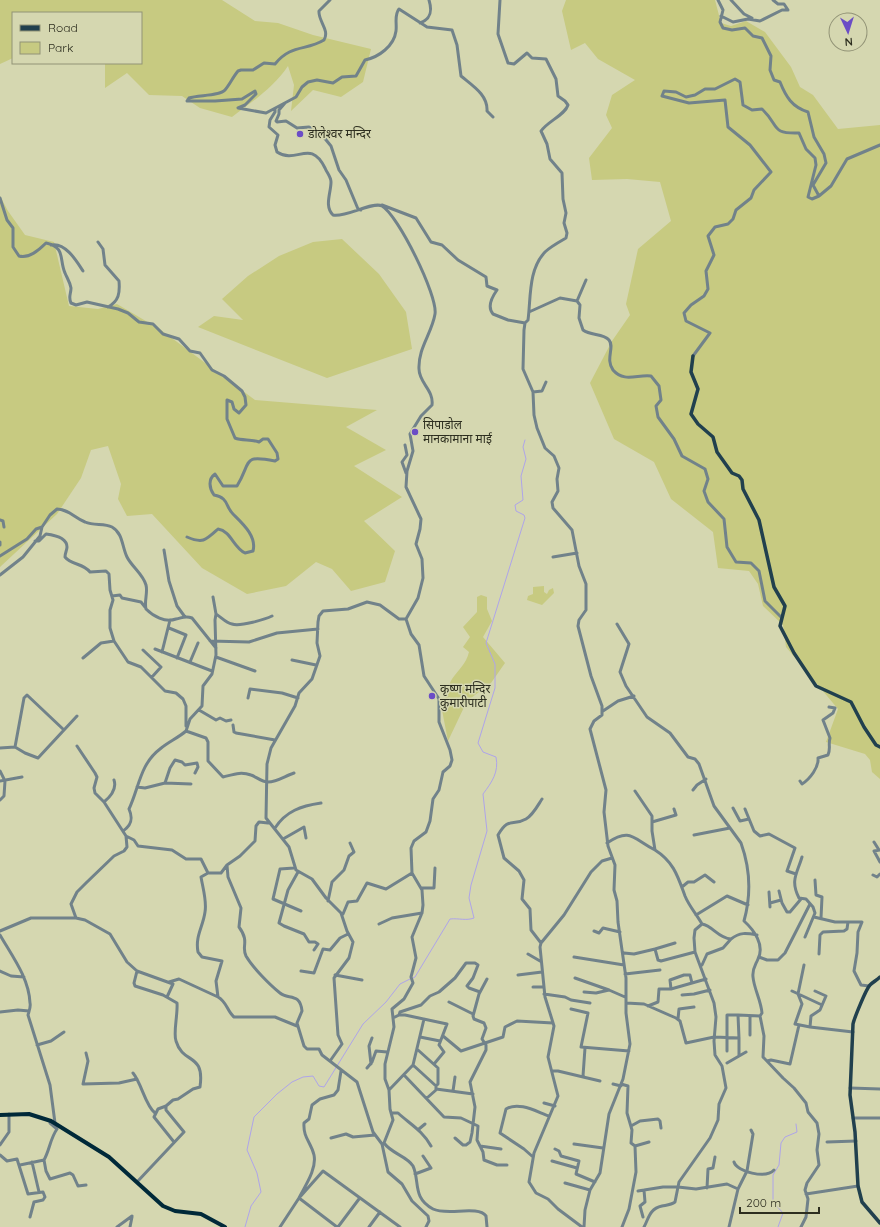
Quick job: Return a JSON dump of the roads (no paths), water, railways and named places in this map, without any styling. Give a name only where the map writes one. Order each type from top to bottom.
[{"type":"highway","points":[[0,1114],[29,1114],[53,1122],[109,1158],[169,1210],[201,1214],[225,1227]]},
{"type":"main road","points":[[693,356],[691,372],[698,389],[691,414],[698,424],[713,437],[718,452],[732,473],[739,476],[742,480],[743,489],[759,520],[774,587],[785,606],[780,626],[785,639],[816,686],[851,702],[864,727],[876,745],[880,747]]},
{"type":"main road","points":[[880,977],[869,986],[862,1004],[855,1014],[850,1088],[856,1141],[858,1186],[862,1202],[880,1222]]},
{"type":"street","points":[[330,0],[319,11],[319,16],[326,32],[324,40],[316,45],[290,50],[275,64],[264,63],[253,70],[242,70],[238,72],[222,92],[210,95],[202,94],[187,100],[190,102],[239,99],[255,91],[256,94],[245,105],[238,108],[262,113],[276,109],[296,97],[305,84],[313,80],[333,83],[342,77],[356,76],[365,60],[380,55],[394,37],[396,32],[396,14],[399,9],[431,29],[452,30],[457,45],[462,76],[472,83],[486,99],[488,103],[487,111],[493,117]]},
{"type":"street","points":[[420,23],[430,17],[432,11],[429,0]]},
{"type":"street","points":[[500,0],[498,34],[508,63],[514,64],[527,53],[532,58],[546,59],[556,79],[558,96],[566,101],[568,105],[564,112],[551,120],[541,131],[547,144],[550,159],[562,173],[563,199],[566,213],[564,223],[567,233],[566,238],[546,251],[538,262],[531,283],[528,320],[525,323],[523,369],[533,392],[534,415],[537,428],[545,448],[554,456],[558,468],[558,491],[552,502],[553,508],[572,530],[578,566],[586,584],[586,610],[578,622],[579,632],[591,676],[603,711]]},
{"type":"street","points":[[718,0],[723,10],[720,22],[723,28],[732,30],[745,28],[753,36],[762,38],[771,56],[770,70],[774,80],[780,82],[787,98],[798,109],[808,112],[814,137],[824,154],[826,163],[813,185],[819,196]]},
{"type":"street","points":[[731,0],[744,14],[756,20]]},
{"type":"street","points":[[721,16],[734,22],[748,18],[760,21],[782,10],[788,10],[784,4],[778,4],[773,0]]},
{"type":"street","points":[[693,356],[710,333],[686,321],[684,313],[691,304],[704,296],[708,289],[706,271],[714,255],[708,236],[715,227],[728,224],[733,218],[736,210],[751,198],[754,190],[771,172],[750,145],[728,127],[725,100],[689,103],[662,96],[664,91],[676,92],[686,97],[695,95],[705,89],[716,89],[734,79],[740,82],[743,105],[752,110],[762,110],[768,115],[777,130],[785,133],[799,133],[806,149],[815,158],[816,165],[808,197],[812,199],[819,196],[831,186],[847,159],[880,145]]},
{"type":"street","points":[[285,103],[279,110],[276,121],[286,122],[297,128],[309,127],[322,135],[331,146],[339,170],[346,180],[350,194],[358,209],[361,210]]},
{"type":"street","points":[[276,109],[269,124],[269,128],[278,135],[275,145],[277,152],[286,156],[310,153],[321,159],[331,181],[328,200],[329,208],[333,215],[385,205],[416,218],[431,242],[442,245],[458,260],[486,277],[487,286],[496,290],[490,306],[493,314],[508,320],[525,323]]},
{"type":"street","points":[[0,198],[7,220],[13,228],[13,247],[19,256],[23,257],[36,253],[46,244],[56,244],[66,248],[83,271]]},
{"type":"street","points":[[379,205],[388,211],[408,242],[428,285],[435,310],[434,317],[423,345],[419,364],[420,378],[431,396],[432,405],[410,431],[412,451],[406,487],[421,519],[416,544],[422,560],[424,578],[418,598],[406,619],[411,634],[419,645],[424,676],[439,699],[439,722],[450,750],[452,760],[450,766],[443,772],[439,790],[433,799],[430,821],[426,832],[414,842],[411,848],[412,873],[421,888],[422,913],[412,934],[416,958],[412,979],[413,984],[406,996],[392,1010],[394,1027],[385,1061],[385,1075],[389,1090],[392,1123],[383,1144],[388,1172],[402,1184],[412,1201],[428,1216],[429,1221],[426,1227]]},
{"type":"street","points":[[98,242],[103,249],[105,265],[119,281],[118,299],[116,303],[108,307]]},
{"type":"street","points":[[52,245],[61,253],[64,272],[70,285],[69,296],[71,303],[76,305],[87,302],[128,313],[139,322],[153,324],[163,334],[179,340],[190,351],[200,353],[212,370],[224,376],[242,391],[245,397],[246,405],[240,412],[234,409],[232,402],[227,400],[227,419],[235,438],[251,439],[260,442],[263,439],[268,439],[277,453],[278,458],[275,461],[256,457],[250,460],[247,463],[245,473],[237,486],[223,486],[215,474],[212,476],[210,484],[210,490],[214,495],[220,496],[228,503],[231,513],[244,523],[254,546],[253,551],[245,553],[238,550],[229,535],[223,529],[218,529],[206,540],[197,541],[187,537]]},
{"type":"street","points":[[577,301],[586,280]]},
{"type":"street","points":[[529,312],[560,298],[577,301],[580,304],[580,323],[584,330],[589,334],[602,335],[609,339],[611,343],[609,361],[616,373],[629,378],[642,375],[651,376],[659,386],[661,400],[656,406],[658,417],[674,439],[682,456],[705,470],[708,479],[704,491],[708,502],[724,519],[727,547],[736,562],[751,563],[760,571],[765,601],[782,617]]},
{"type":"street","points":[[533,392],[542,391],[546,382]]},
{"type":"street","points":[[405,445],[407,455],[402,462],[407,475]]},
{"type":"street","points":[[0,575],[23,557],[40,536],[42,527],[58,509],[66,509],[77,518],[93,525],[110,526],[116,530],[126,555],[134,568],[143,576],[147,593],[145,607]]},
{"type":"street","points":[[0,520],[3,521],[4,527]]},
{"type":"street","points":[[0,556],[27,539],[36,529],[42,527]]},
{"type":"street","points":[[35,541],[39,540],[46,534],[60,537],[65,541],[67,546],[65,557],[68,561],[82,565],[90,572],[102,570],[109,574],[112,596],[110,628],[114,641],[128,662],[141,667],[163,690],[176,693],[183,699],[186,706],[186,731]]},
{"type":"street","points":[[164,550],[177,606],[185,617]]},
{"type":"street","points":[[553,557],[577,553]]},
{"type":"street","points":[[112,596],[119,595],[122,598],[141,602],[151,614],[164,620],[185,617],[192,618],[197,622],[216,648]]},
{"type":"street","points":[[186,726],[203,703],[203,686],[212,671],[216,657],[216,614],[213,597]]},
{"type":"street","points":[[268,823],[266,816],[268,759],[275,740],[295,706],[300,691],[312,679],[320,656],[317,646],[318,629],[319,618],[323,610],[348,609],[364,602],[380,605],[399,619],[406,619]]},
{"type":"street","points":[[216,614],[226,622],[234,625],[246,625],[272,616]]},
{"type":"street","points":[[162,652],[170,620]]},
{"type":"street","points":[[617,624],[629,644],[620,672],[626,686],[648,717],[670,733],[688,757],[695,759],[699,764],[706,779],[714,806],[744,849],[748,873],[748,905],[744,921],[757,935],[761,950],[753,969],[753,977],[762,1004],[762,1013],[760,1016],[764,1036],[763,1057],[794,1088],[806,1103],[808,1112],[817,1123],[819,1134],[817,1150],[819,1165],[805,1190],[808,1199],[806,1217],[801,1227]]},
{"type":"street","points":[[169,628],[186,635],[176,658]]},
{"type":"street","points":[[210,641],[249,642],[277,633],[318,629]]},
{"type":"street","points":[[83,658],[101,643],[114,641]]},
{"type":"street","points":[[190,662],[198,643]]},
{"type":"street","points":[[155,649],[212,671]]},
{"type":"street","points":[[143,650],[161,667],[152,677]]},
{"type":"street","points":[[216,657],[255,671]]},
{"type":"street","points":[[292,660],[316,665]]},
{"type":"street","points":[[248,698],[250,688],[282,693],[298,698]]},
{"type":"street","points":[[15,746],[24,698],[27,695],[64,730]]},
{"type":"street","points":[[583,1227],[590,1190],[600,1173],[609,1114],[621,1085],[629,1051],[625,997],[627,985],[617,901],[614,890],[615,865],[608,843],[604,808],[605,785],[601,775],[590,729],[594,721],[602,715],[603,711],[618,701],[634,696]]},
{"type":"street","points":[[800,782],[802,784],[809,780],[818,762],[818,758],[828,755],[830,751],[828,745],[830,738],[823,720],[833,713],[835,708],[829,707]]},
{"type":"street","points":[[199,710],[216,720],[220,718],[226,721],[231,720]]},
{"type":"street","points":[[0,748],[15,746],[25,754],[38,758],[78,716]]},
{"type":"street","points":[[233,726],[236,734],[275,740]]},
{"type":"street","points":[[186,731],[206,738],[208,742],[208,761],[220,775],[225,776],[242,773],[252,775],[267,782],[276,782],[284,776],[294,773]]},
{"type":"street","points":[[123,831],[130,826],[132,815],[129,809],[134,800],[136,787],[148,761],[160,748],[186,731]]},
{"type":"street","points":[[76,918],[71,904],[77,892],[114,856],[124,851],[127,847],[126,836],[104,802],[96,793],[94,788],[97,777],[96,773],[77,746]]},
{"type":"street","points":[[165,784],[170,768],[175,760],[182,762],[185,765],[197,763],[198,767],[195,773]]},
{"type":"street","points":[[0,771],[5,781],[4,796],[0,800]]},
{"type":"street","points":[[0,781],[22,777]]},
{"type":"street","points":[[693,790],[697,785],[706,779]]},
{"type":"street","points":[[104,802],[113,792],[115,784],[114,780]]},
{"type":"street","points":[[136,787],[145,788],[165,784],[191,784]]},
{"type":"street","points":[[635,791],[652,816],[655,850]]},
{"type":"street","points":[[542,799],[528,818],[520,822],[511,822],[503,826],[498,836],[504,858],[519,871],[524,880],[522,899],[530,909],[531,930],[540,943],[540,961],[544,994],[554,1030],[547,1053],[558,1093],[555,1106],[549,1116],[533,1157],[529,1177],[533,1190],[548,1199],[583,1227]]},
{"type":"street","points":[[275,828],[289,813],[305,805],[321,803]]},
{"type":"street","points":[[733,808],[740,821],[749,819]]},
{"type":"street","points":[[652,822],[676,815],[674,809]]},
{"type":"street","points":[[745,809],[754,831],[760,836],[768,834],[795,848],[787,871],[796,874]]},
{"type":"street","points":[[218,997],[216,981],[222,961],[202,957],[198,952],[197,946],[197,935],[205,913],[206,904],[201,878],[208,873],[221,873],[227,865],[240,856],[255,841],[256,826],[259,822],[268,823],[275,828],[291,850],[294,868],[298,872],[312,879],[328,901],[343,915],[348,934],[353,942],[347,962],[335,975],[335,1000],[338,1037],[342,1044],[332,1062]]},
{"type":"street","points":[[283,839],[304,827],[306,838]]},
{"type":"street","points":[[694,835],[730,828]]},
{"type":"street","points":[[608,843],[622,834],[628,834],[669,860],[678,875],[685,896],[702,924],[711,927],[726,938],[731,939]]},
{"type":"street","points":[[126,836],[134,840],[138,846],[172,850],[186,859],[201,859],[208,873]]},
{"type":"street","points":[[874,842],[880,850],[874,851],[880,862]]},
{"type":"street","points":[[328,901],[329,889],[332,882],[344,870],[349,856],[354,852],[350,843]]},
{"type":"street","points":[[801,900],[794,889],[793,884],[802,856]]},
{"type":"street","points":[[540,943],[564,915],[591,872],[602,861],[612,858]]},
{"type":"street","points":[[227,865],[228,877],[241,908],[239,927],[246,936],[245,955],[280,993],[295,997],[298,1001],[302,1011],[297,1023],[304,1046],[307,1049],[319,1049],[322,1055],[341,1071],[353,1078],[359,1085],[374,1135],[391,1151],[411,1163],[419,1194],[430,1207],[445,1213],[480,1212],[486,1216],[487,1227]]},
{"type":"street","points":[[294,868],[280,869],[273,900],[301,911]]},
{"type":"street","points":[[421,888],[434,888],[435,868]]},
{"type":"street","points":[[298,872],[288,890],[279,923],[304,934],[309,942],[315,942],[318,944],[314,950]]},
{"type":"street","points":[[343,915],[348,902],[357,901],[367,883],[386,889],[412,873]]},
{"type":"street","points":[[873,875],[877,877],[880,874]]},
{"type":"street","points":[[682,887],[688,882],[694,882],[706,875],[714,882]]},
{"type":"street","points":[[815,880],[816,895],[822,897],[821,918]]},
{"type":"street","points":[[779,891],[781,900],[786,910],[789,912],[801,900],[806,899],[814,909],[814,917],[805,937]]},
{"type":"street","points":[[769,892],[770,907]]},
{"type":"street","points":[[696,915],[727,896],[748,905]]},
{"type":"street","points":[[770,903],[781,900]]},
{"type":"street","points":[[759,957],[768,960],[778,960],[785,953],[810,904]]},
{"type":"street","points":[[379,924],[392,918],[422,913]]},
{"type":"street","points":[[814,917],[835,922],[862,922],[858,932],[854,971],[862,985],[869,986]]},
{"type":"street","points":[[0,931],[31,918],[76,918],[96,924],[110,934],[127,962],[137,971],[173,984],[167,997]]},
{"type":"street","points":[[819,954],[820,935],[823,932],[844,931],[847,929],[848,922]]},
{"type":"street","points":[[644,1227],[646,1220],[655,1208],[674,1202],[680,1182],[710,1138],[718,1120],[719,1104],[726,1093],[726,1083],[722,1066],[716,1055],[714,1037],[716,1017],[710,990],[702,965],[698,960],[694,938],[695,930],[702,924]]},
{"type":"street","points":[[594,931],[600,933],[603,928],[620,932]]},
{"type":"street","points":[[702,965],[707,954],[723,948],[737,934],[745,932],[757,935]]},
{"type":"street","points":[[301,971],[314,973],[323,949],[330,950],[340,938],[348,934]]},
{"type":"street","points":[[0,935],[24,977],[30,1001],[29,1011],[37,1045],[50,1085],[53,1122],[50,1124],[57,1129],[51,1137],[49,1150],[44,1160],[46,1171],[50,1179],[70,1173],[73,1175],[78,1186],[86,1185]]},
{"type":"street","points":[[624,953],[634,954],[675,943]]},
{"type":"street","points":[[655,949],[659,960],[696,952]]},
{"type":"street","points":[[528,954],[540,961]]},
{"type":"street","points":[[574,958],[624,965]]},
{"type":"street","points":[[393,1018],[406,1009],[422,1005],[432,994],[439,992],[455,978],[466,963],[475,963],[478,965],[473,978],[467,986],[480,992]]},
{"type":"street","points":[[804,965],[798,994],[802,1004],[795,1024],[853,1032]]},
{"type":"street","points":[[625,974],[660,970]]},
{"type":"street","points":[[0,971],[11,976],[24,977]]},
{"type":"street","points":[[137,971],[134,983],[135,986],[167,997],[178,1003],[177,1026],[174,1036],[176,1043],[180,1051],[198,1063],[200,1070],[200,1084],[196,1090],[192,1089],[155,1112]]},
{"type":"street","points":[[518,975],[542,972]]},
{"type":"street","points":[[671,989],[670,980],[684,974],[690,975],[692,983]]},
{"type":"street","points":[[335,975],[362,980]]},
{"type":"street","points":[[455,1138],[463,1145],[466,1145],[470,1142],[474,1125],[475,1106],[470,1082],[485,1052],[485,1044],[482,1040],[486,1031],[486,1024],[474,1019],[473,1014],[480,992],[487,978]]},
{"type":"street","points":[[575,978],[625,997]]},
{"type":"street","points":[[169,982],[179,979],[218,997],[224,1001],[230,1013],[234,1017],[275,1017],[298,1027]]},
{"type":"street","points":[[648,1006],[658,1002],[659,989],[671,989],[706,979]]},
{"type":"street","points":[[533,987],[544,987]]},
{"type":"street","points":[[584,992],[599,993],[608,990]]},
{"type":"street","points":[[682,995],[710,990]]},
{"type":"street","points":[[792,991],[822,1005]]},
{"type":"street","points":[[810,1027],[811,1016],[820,1010],[826,996],[815,991]]},
{"type":"street","points":[[544,994],[565,996],[571,1000],[590,1003]]},
{"type":"street","points":[[449,1002],[473,1014]]},
{"type":"street","points":[[626,1003],[648,1006],[678,1019],[683,1027],[686,1043],[714,1037],[739,1038]]},
{"type":"street","points":[[678,1019],[679,1009],[694,1007]]},
{"type":"street","points":[[571,1009],[588,1013],[580,1046],[585,1048],[629,1051]]},
{"type":"street","points":[[0,1012],[18,1010],[29,1011]]},
{"type":"street","points":[[399,1015],[447,1024],[439,1046],[444,1052],[434,1064]]},
{"type":"street","points":[[727,1051],[727,1015],[760,1016]]},
{"type":"street","points":[[738,1015],[739,1055]]},
{"type":"street","points":[[750,1016],[750,1035]]},
{"type":"street","points":[[389,1090],[413,1065],[418,1050],[424,1019]]},
{"type":"street","points":[[442,1036],[461,1051],[503,1038],[506,1027],[517,1021],[553,1023]]},
{"type":"street","points":[[767,1061],[771,1060],[790,1064],[799,1025]]},
{"type":"street","points":[[37,1045],[51,1041],[64,1032]]},
{"type":"street","points":[[420,1037],[440,1041]]},
{"type":"street","points":[[371,1064],[369,1046],[372,1038]]},
{"type":"street","points":[[583,1076],[585,1048]]},
{"type":"street","points":[[418,1050],[434,1064],[439,1071],[438,1084],[427,1098]]},
{"type":"street","points":[[367,1068],[371,1064],[376,1051],[387,1052]]},
{"type":"street","points":[[727,1063],[746,1052]]},
{"type":"street","points":[[86,1053],[88,1061],[83,1084],[119,1083],[137,1079]]},
{"type":"street","points":[[413,1065],[436,1088],[473,1094]]},
{"type":"street","points":[[299,1198],[314,1163],[314,1155],[303,1133],[304,1123],[309,1119],[312,1105],[320,1099],[334,1095],[338,1090],[341,1071]]},
{"type":"street","points":[[552,1071],[583,1076],[600,1081]]},
{"type":"street","points":[[133,1073],[150,1108],[155,1112]]},
{"type":"street","points":[[404,1075],[444,1117],[461,1118],[478,1127],[477,1137],[483,1152],[484,1160],[497,1165],[507,1165]]},
{"type":"street","points":[[453,1091],[454,1077]]},
{"type":"street","points":[[613,1084],[628,1086],[627,1113],[631,1126],[631,1143],[635,1146],[636,1172],[629,1209],[622,1227]]},
{"type":"street","points":[[850,1088],[880,1089]]},
{"type":"street","points":[[544,1103],[555,1106]]},
{"type":"street","points":[[138,1182],[184,1132],[166,1110],[166,1106]]},
{"type":"street","points":[[533,1157],[500,1133],[506,1109],[509,1107],[524,1107],[549,1116]]},
{"type":"street","points":[[155,1112],[154,1117],[174,1142]]},
{"type":"street","points":[[391,1113],[398,1113],[419,1129],[431,1146]]},
{"type":"street","points":[[0,1145],[9,1132],[10,1114]]},
{"type":"street","points":[[853,1118],[880,1118]]},
{"type":"street","points":[[631,1126],[640,1121],[658,1119],[660,1121],[661,1128]]},
{"type":"street","points":[[419,1129],[425,1124]]},
{"type":"street","points":[[729,1227],[738,1189],[747,1171],[753,1134],[750,1130]]},
{"type":"street","points":[[331,1138],[346,1134],[353,1137],[374,1135]]},
{"type":"street","points":[[827,1142],[856,1141]]},
{"type":"street","points":[[635,1146],[649,1142]]},
{"type":"street","points":[[574,1144],[603,1148]]},
{"type":"street","points":[[480,1146],[501,1149]]},
{"type":"street","points":[[555,1149],[559,1151],[561,1156],[579,1161],[576,1174],[595,1182]]},
{"type":"street","points":[[0,1155],[7,1161],[17,1159],[28,1194],[43,1192],[45,1197],[43,1200],[34,1202],[30,1217]]},
{"type":"street","points":[[415,1174],[430,1168],[423,1156]]},
{"type":"street","points":[[707,1188],[708,1169],[715,1168],[715,1157]]},
{"type":"street","points":[[20,1165],[44,1160]]},
{"type":"street","points":[[552,1161],[577,1168]]},
{"type":"street","points":[[32,1162],[39,1192]]},
{"type":"street","points":[[734,1162],[734,1164],[747,1171],[758,1174],[771,1173],[774,1170]]},
{"type":"street","points":[[280,1227],[299,1198],[323,1172],[400,1227]]},
{"type":"street","points":[[565,1183],[590,1190]]},
{"type":"street","points":[[638,1191],[678,1188],[707,1188],[727,1184],[738,1189]]},
{"type":"street","points":[[806,1194],[858,1186]]},
{"type":"street","points":[[643,1216],[640,1206],[645,1202],[644,1190]]},
{"type":"street","points":[[299,1198],[338,1227],[359,1199]]},
{"type":"street","points":[[369,1227],[380,1212]]},
{"type":"street","points":[[117,1227],[132,1216],[130,1227]]},
{"type":"waterway","points":[[413,978],[450,919],[474,918],[469,898],[471,885],[487,831],[483,794],[496,772],[497,762],[496,757],[483,752],[478,743],[495,688],[495,664],[486,643],[525,518],[524,515],[516,511],[515,505],[523,500],[521,476],[526,459],[523,447],[525,440]]},
{"type":"waterway","points":[[245,1227],[251,1206],[261,1192],[257,1173],[247,1150],[254,1117],[277,1094],[292,1082],[303,1077],[313,1076],[319,1086],[324,1087],[363,1024],[386,1002],[400,984],[410,979]]},
{"type":"waterway","points":[[778,1227],[783,1213],[773,1202],[773,1175],[779,1165],[781,1143],[785,1137],[797,1132],[796,1124]]},
{"type":"place","name":"डोलेश्‍वर मन्दिर","points":[[300,134]]},
{"type":"place","name":"सिपाडोल मानकामाना माई","points":[[415,432]]},
{"type":"place","name":"कृष्ण मन्दिर कुमारीपाटी","points":[[432,696]]}]
